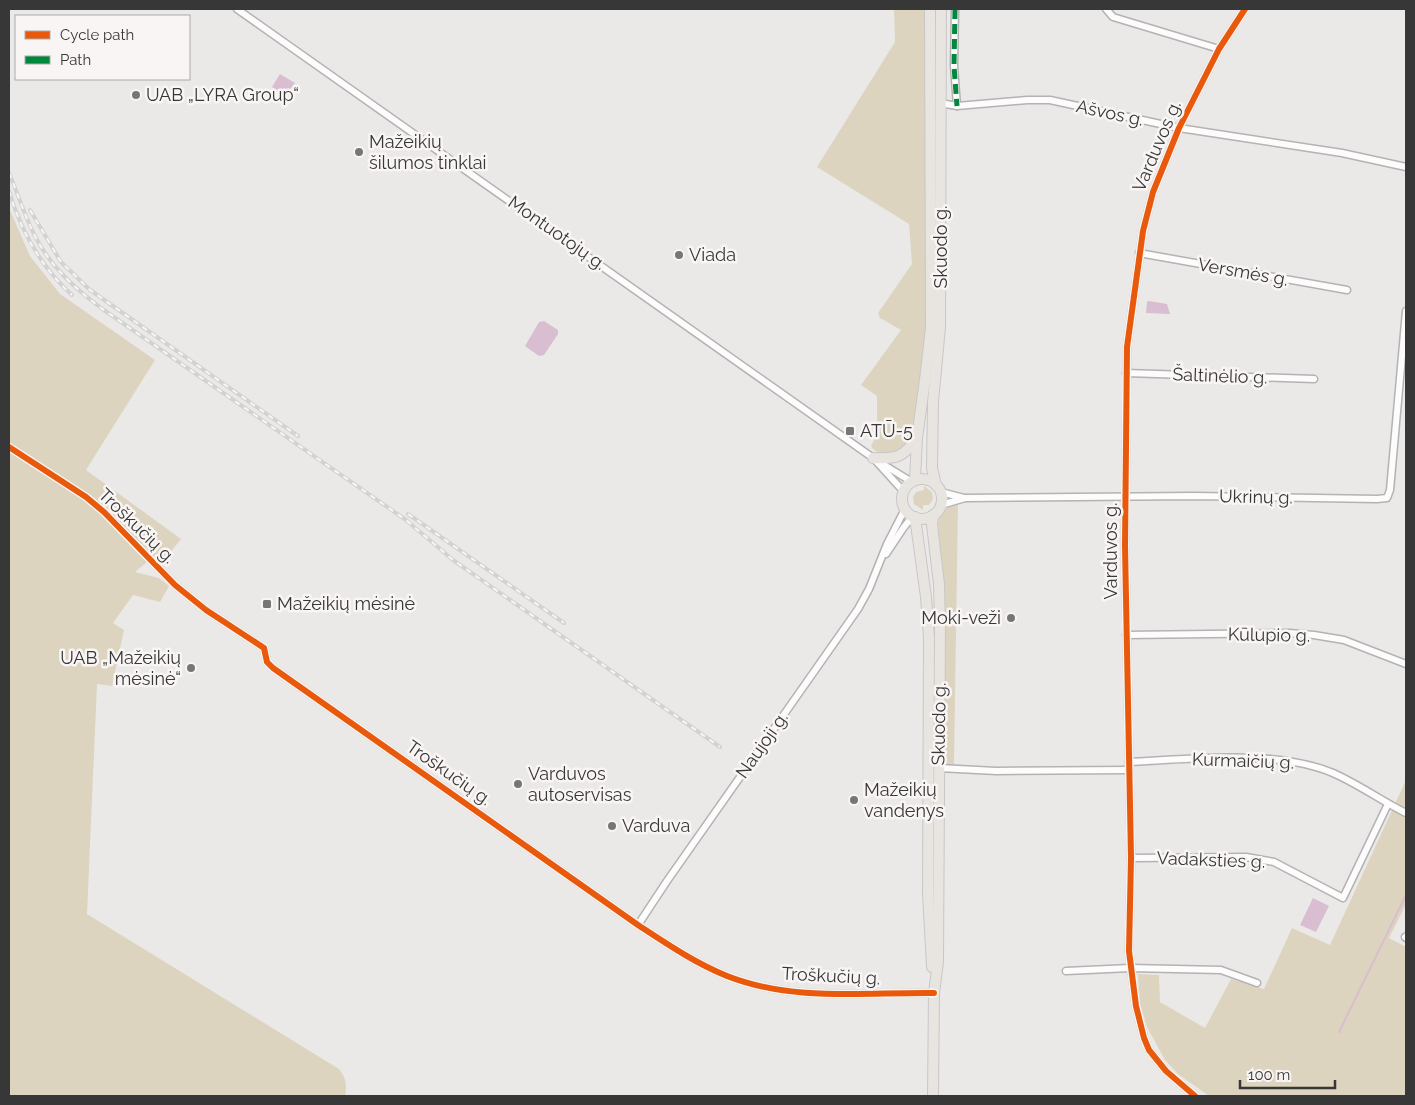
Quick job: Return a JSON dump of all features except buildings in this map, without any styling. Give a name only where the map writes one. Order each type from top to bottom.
[{"type":"main road","name":"Skuodo g.","points":[[930,9],[936,103],[940,327],[934,402],[932,468],[938,488]]},
{"type":"main road","name":"Skuodo g.","points":[[914,481],[930,327],[936,103],[941,9]]},
{"type":"main road","points":[[874,459],[890,459],[901,455],[917,438]]},
{"type":"main road","points":[[929,480],[938,488],[941,505],[933,515],[922,518],[911,514],[903,501],[904,492],[914,481],[929,480]]},
{"type":"main road","name":"Skuodo g.","points":[[911,514],[926,597],[929,637],[928,894],[934,993],[933,1096]]},
{"type":"main road","name":"Skuodo g.","points":[[933,515],[932,525],[940,608],[938,962],[934,993]]},
{"type":"street","name":"Montuotojų g.","points":[[237,9],[874,459],[914,481]]},
{"type":"street","points":[[955,9],[954,66],[956,106]]},
{"type":"street","points":[[1106,9],[1113,17],[1219,49]]},
{"type":"street","name":"Varduvos g.","points":[[1195,1096],[1170,1075],[1149,1050],[1140,1026],[1130,968],[1128,936],[1130,858],[1125,496],[1126,373],[1129,330],[1148,209],[1178,128],[1219,49],[1246,9]]},
{"type":"street","name":"Ašvos g.","points":[[936,103],[956,106],[1050,100],[1178,128],[1342,153],[1406,167]]},
{"type":"street","name":"Versmės g.","points":[[1140,253],[1347,290]]},
{"type":"street","points":[[1405,334],[1406,311]]},
{"type":"street","name":"Ukrinų g.","points":[[965,498],[1125,496],[1387,498],[1390,490],[1405,334]]},
{"type":"street","name":"Šaltinėlio g.","points":[[1126,373],[1314,379]]},
{"type":"street","name":"Troškučių g.","points":[[9,447],[86,497],[104,512],[175,585],[206,610],[264,648],[267,662],[273,668],[665,943],[707,967],[760,986],[829,994],[934,993]]},
{"type":"street","name":"Montuotojų g.","points":[[874,459],[904,492]]},
{"type":"street","points":[[938,488],[965,498]]},
{"type":"street","points":[[941,505],[965,498]]},
{"type":"street","name":"Naujoji g.","points":[[638,925],[666,881],[858,609],[869,589],[887,544],[911,514]]},
{"type":"street","name":"Naujoji g.","points":[[881,562],[911,514]]},
{"type":"street","name":"Kūlupio g.","points":[[1126,635],[1314,635],[1344,640],[1406,664]]},
{"type":"street","name":"Kurmaičių g.","points":[[1128,762],[1241,758],[1303,764],[1333,773],[1406,813]]},
{"type":"street","points":[[939,768],[996,771],[1128,770]]},
{"type":"street","name":"Vadaksties g.","points":[[1130,858],[1246,857],[1274,862],[1343,898],[1388,804]]},
{"type":"street","points":[[1066,971],[1130,968],[1221,970],[1257,983]]},
{"type":"shaded area","points":[[894,9],[927,9],[926,335],[910,442],[896,454],[889,454],[876,451],[871,446],[877,434],[877,396],[861,385],[901,330],[880,318],[878,313],[912,264],[909,224],[817,167],[895,42]]},
{"type":"shaded area","points":[[280,74],[295,83],[285,96],[272,87]]},
{"type":"shaded area","points":[[9,208],[30,256],[60,294],[155,360],[86,470],[181,539],[161,564],[153,557],[135,572],[159,578],[169,586],[160,602],[133,595],[113,623],[124,630],[112,686],[97,684],[87,914],[339,1069],[345,1082],[345,1096],[9,1096]]},
{"type":"shaded area","points":[[1147,302],[1167,304],[1170,314],[1146,313]]},
{"type":"shaded area","points":[[544,321],[558,330],[558,334],[544,355],[539,356],[525,346],[539,322]]},
{"type":"shaded area","points":[[924,486],[932,492],[933,499],[929,505],[923,505],[923,510],[914,504],[913,497],[916,492],[924,490]]},
{"type":"shaded area","points":[[958,505],[954,766],[946,764],[943,757],[944,600],[938,523],[945,510]]},
{"type":"shaded area","points":[[1406,780],[1406,904],[1389,938],[1406,947],[1406,1096],[1209,1096],[1178,1074],[1165,1060],[1147,1027],[1140,1003],[1138,974],[1159,975],[1160,1002],[1205,1028],[1231,979],[1264,989],[1292,928],[1330,945]]},
{"type":"shaded area","points":[[1313,898],[1329,906],[1316,932],[1300,925]]},
{"type":"waterway","points":[[1339,1032],[1406,895]]},
{"type":"railway","points":[[9,173],[28,222],[42,249],[65,277],[92,301],[406,520],[453,560],[720,747]]},
{"type":"railway","points":[[9,191],[19,220],[33,247],[50,272],[72,295]]},
{"type":"railway","points":[[30,210],[61,262],[90,290],[298,436]]},
{"type":"railway","points":[[408,514],[564,623]]},
{"type":"marked path","points":[[955,9],[954,66],[957,106]]},
{"type":"cycle path","points":[[1195,1096],[1166,1071],[1149,1050],[1136,1006],[1129,951],[1131,858],[1125,546],[1127,347],[1143,231],[1153,192],[1179,128],[1219,49],[1245,9]]},
{"type":"cycle path","points":[[9,447],[86,497],[104,512],[175,585],[206,610],[264,648],[267,662],[273,668],[638,925],[681,953],[727,976],[777,989],[829,994],[934,993]]},
{"type":"place","name":"UAB „LYRA Group“","points":[[136,95]]},
{"type":"place","name":"Mažeikių šilumos tinklai","points":[[359,152]]},
{"type":"place","name":"Viada","points":[[679,255]]},
{"type":"place","name":"ATŪ-5","points":[[850,431]]},
{"type":"place","name":"Mažeikių mėsinė","points":[[267,604]]},
{"type":"place","name":"Moki-veži","points":[[1011,618]]},
{"type":"place","name":"UAB „Mažeikių mėsinė“","points":[[191,668]]},
{"type":"place","name":"Varduvos autoservisas","points":[[518,784]]},
{"type":"place","name":"Mažeikių vandenys","points":[[854,800]]},
{"type":"place","name":"Varduva","points":[[612,826]]}]
